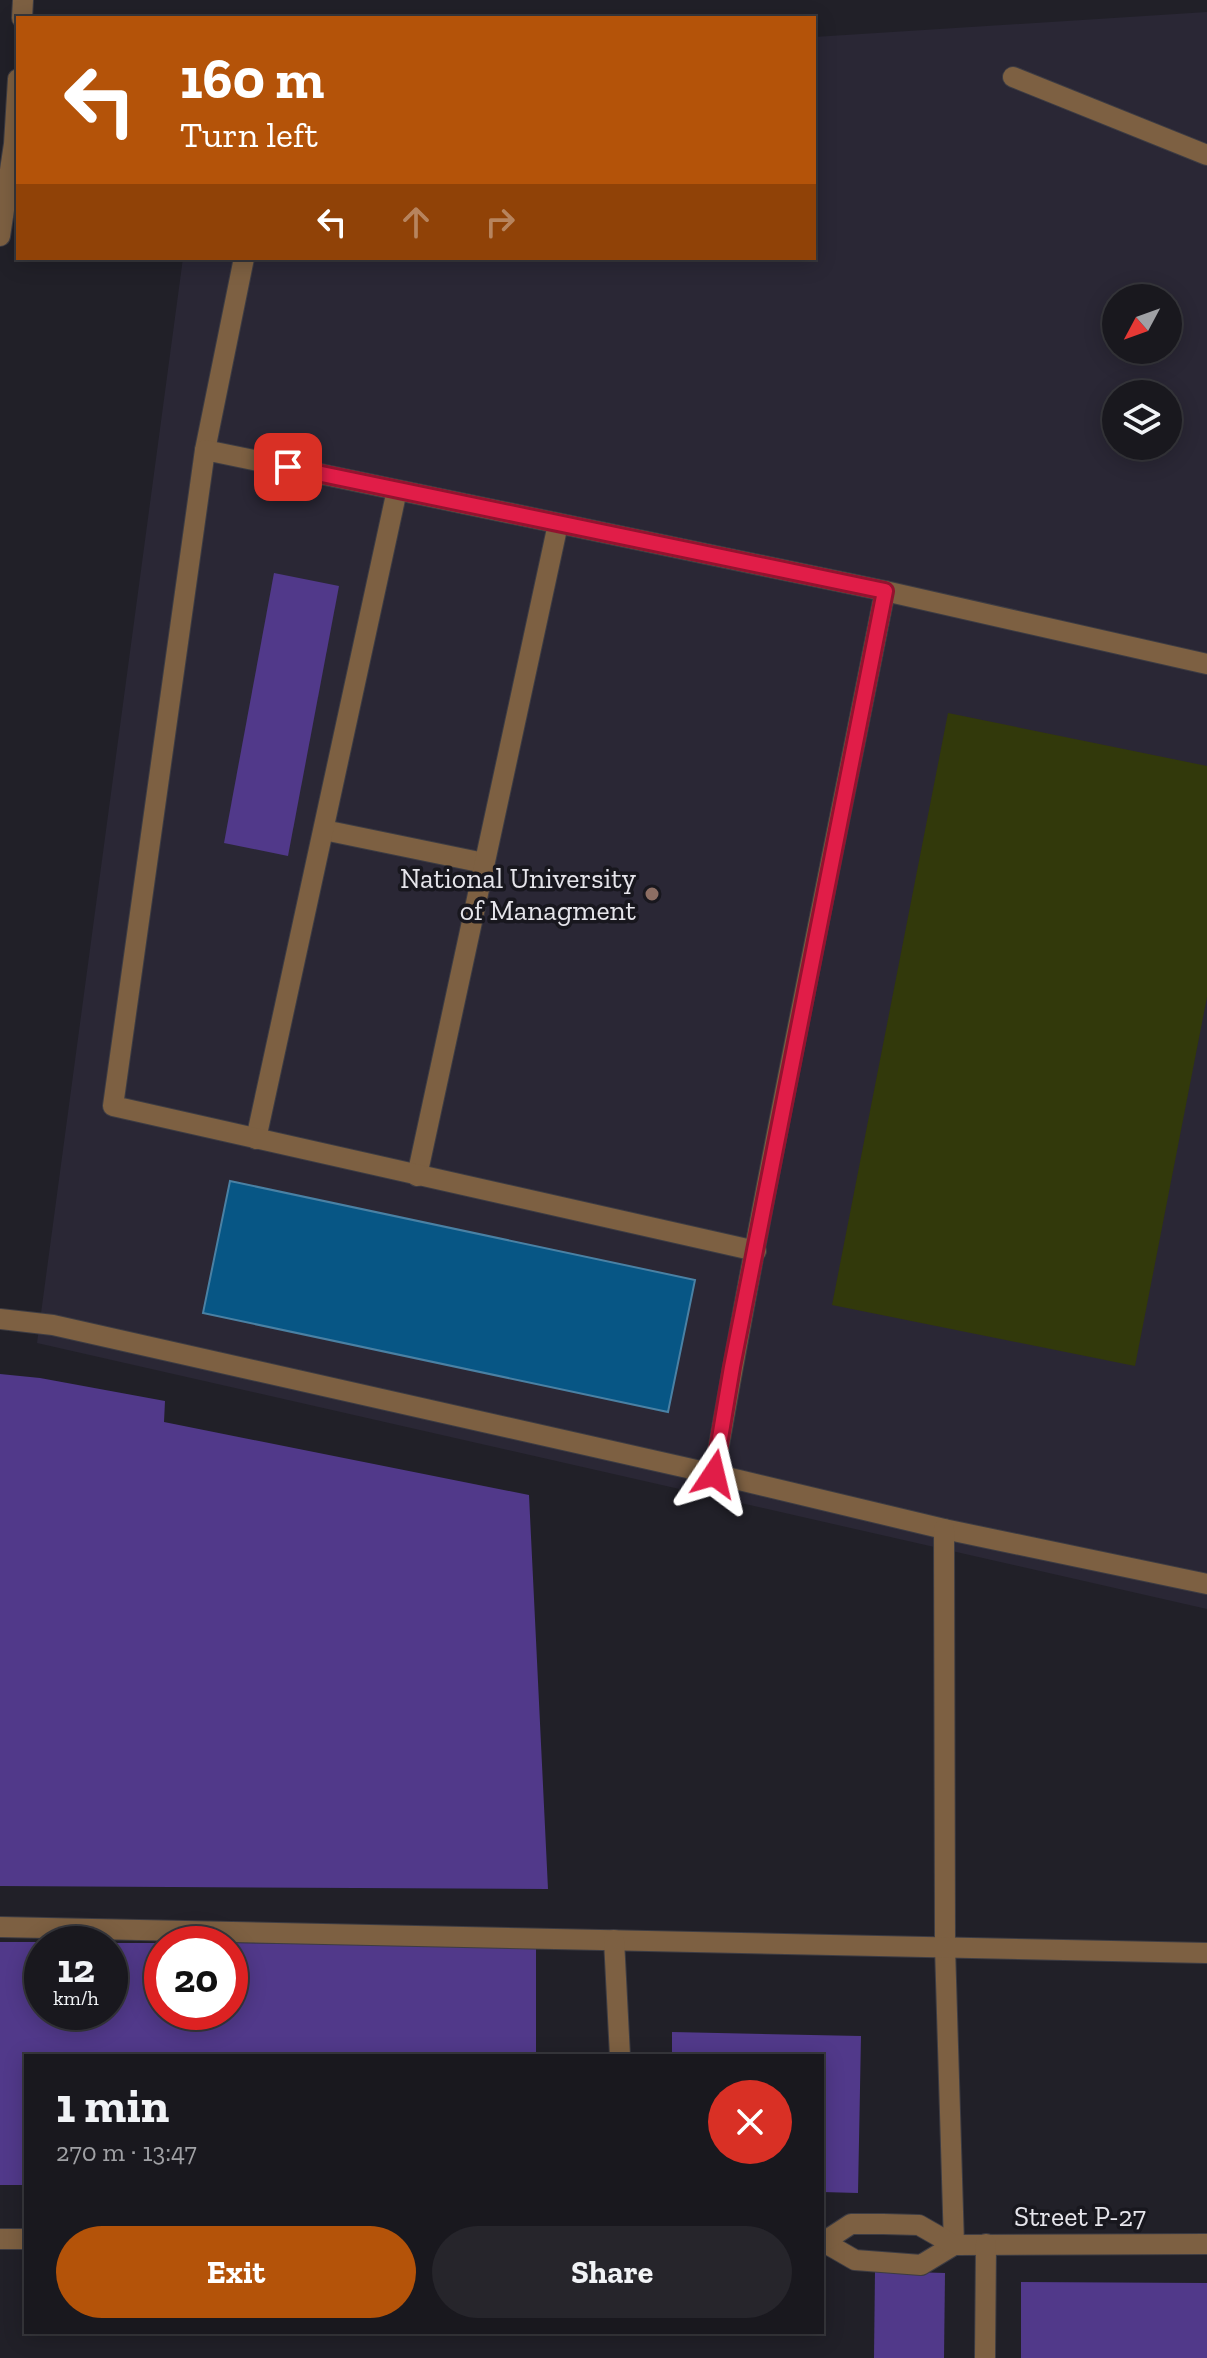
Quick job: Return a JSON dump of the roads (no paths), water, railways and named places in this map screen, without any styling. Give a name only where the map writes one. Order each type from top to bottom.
[{"type":"street","points":[[1013,77],[1207,155]]},
{"type":"street","points":[[0,236],[16,112]]},
{"type":"street","points":[[244,260],[205,450],[113,1106],[756,1251]]},
{"type":"street","points":[[205,450],[885,591],[1207,664]]},
{"type":"street","points":[[256,1139],[397,490]]},
{"type":"street","points":[[417,1176],[558,524]]},
{"type":"street","points":[[714,1474],[885,591]]},
{"type":"street","points":[[324,830],[484,863]]},
{"type":"street","points":[[0,1319],[53,1325],[944,1529],[1207,1584]]},
{"type":"street","points":[[944,1529],[945,1947],[954,2245]]},
{"type":"street","points":[[0,1927],[1207,1953]]},
{"type":"street","points":[[614,1940],[620,2054]]},
{"type":"street","points":[[824,2240],[851,2224],[919,2225],[954,2245]]},
{"type":"street","points":[[0,2239],[24,2239]]},
{"type":"street","name":"Street P-27","points":[[824,2242],[855,2260],[921,2265],[954,2245],[1207,2244]]},
{"type":"street","points":[[985,2358],[986,2244]]},
{"type":"water","points":[[230,1181],[695,1280],[668,1412],[203,1313]]},
{"type":"place","name":"National University of Managment","points":[[652,894]]}]
